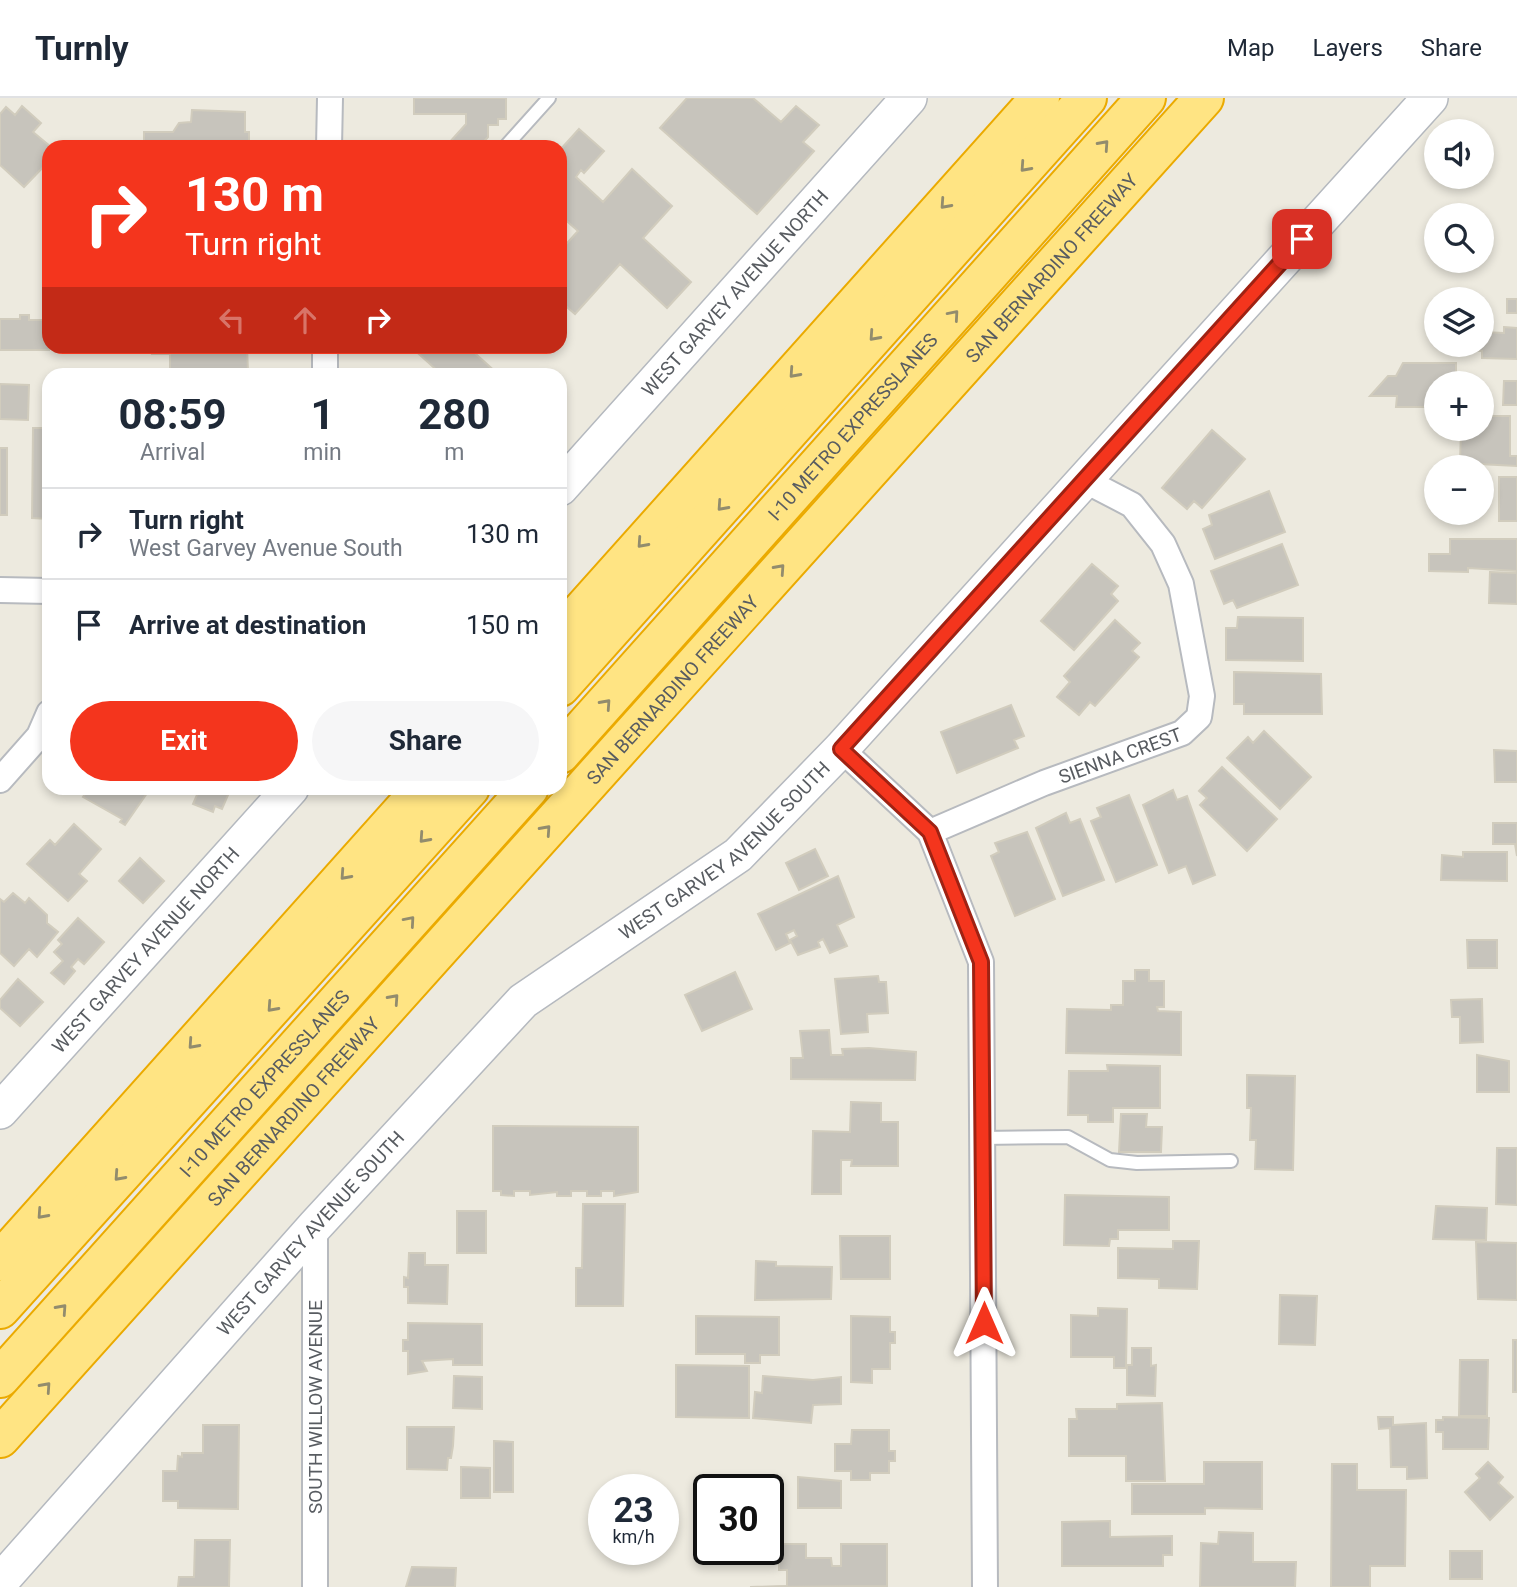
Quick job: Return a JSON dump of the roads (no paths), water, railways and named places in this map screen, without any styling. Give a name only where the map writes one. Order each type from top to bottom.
[{"type":"highway","points":[[567,627],[1040,98]]},
{"type":"highway","points":[[567,679],[1087,98]]},
{"type":"highway","name":"I-10 METRO EXPRESSLANES","points":[[567,746],[1146,98]]},
{"type":"highway","name":"SAN BERNARDINO FREEWAY","points":[[0,1438],[1203,98]]},
{"type":"highway","points":[[0,1261],[417,795]]},
{"type":"highway","points":[[0,1309],[464,795]]},
{"type":"highway","name":"I-10 METRO EXPRESSLANES","points":[[0,1378],[523,795]]},
{"type":"street","points":[[329,140],[330,98]]},
{"type":"street","name":"WEST GARVEY AVENUE NORTH","points":[[567,480],[909,98]]},
{"type":"street","name":"WEST GARVEY AVENUE SOUTH","points":[[0,1582],[315,1226],[523,1001],[738,855],[841,749],[1430,98]]},
{"type":"street","name":"SIENNA CREST","points":[[930,832],[1044,783],[1182,733],[1199,717],[1202,696],[1181,584],[1163,544],[1132,505],[1084,480]]},
{"type":"street","points":[[0,590],[42,591]]},
{"type":"street","points":[[0,780],[42,729]]},
{"type":"street","points":[[841,749],[930,832],[981,962],[985,1587]]},
{"type":"street","name":"WEST GARVEY AVENUE NORTH","points":[[0,1111],[285,795]]},
{"type":"street","name":"SOUTH WILLOW AVENUE","points":[[315,1226],[315,1587]]},
{"type":"lane","points":[[511,140],[549,98]]},
{"type":"lane","points":[[982,1138],[1068,1137],[1111,1160],[1138,1163],[1231,1161]]}]
